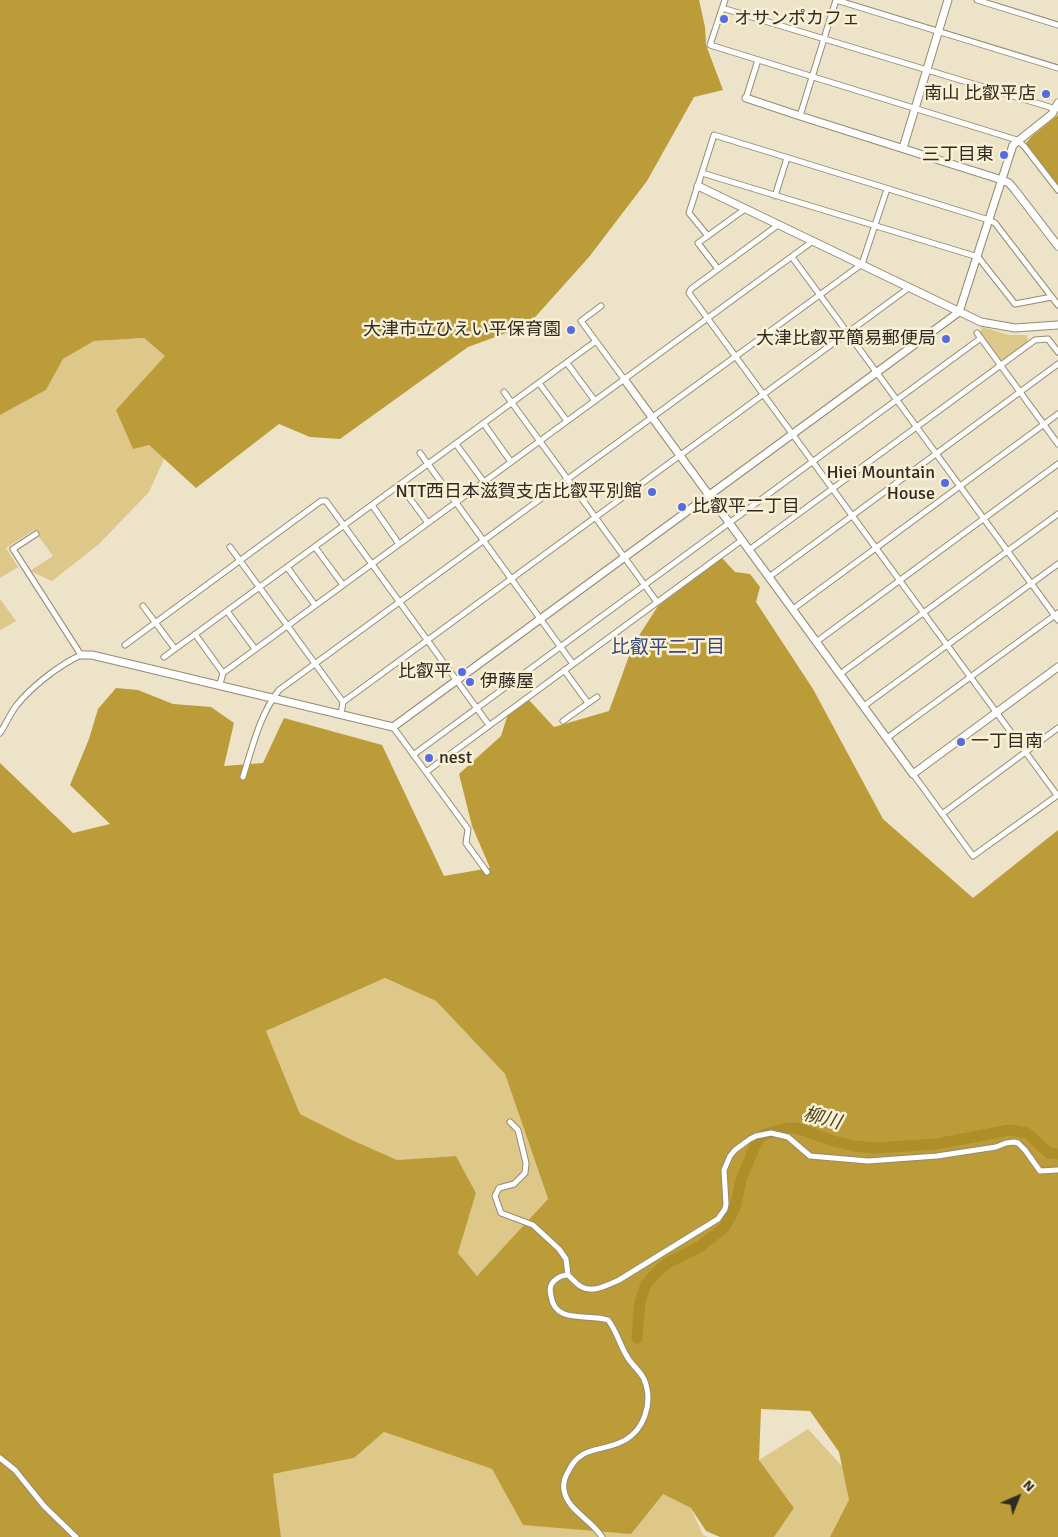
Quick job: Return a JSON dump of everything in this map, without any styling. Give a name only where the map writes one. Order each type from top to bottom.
[{"type":"street","points":[[724,0],[710,45],[1017,140],[1024,146],[1058,190]]},
{"type":"street","points":[[800,116],[836,0],[1058,68]]},
{"type":"street","points":[[903,148],[948,0]]},
{"type":"street","points":[[977,0],[1058,25]]},
{"type":"street","points":[[393,727],[959,312],[1013,145],[1052,114],[1057,106],[927,70],[722,8]]},
{"type":"street","points":[[758,60],[746,98],[1009,183],[1057,244]]},
{"type":"street","points":[[708,236],[689,213],[714,135],[989,220],[995,223],[1058,305]]},
{"type":"street","points":[[775,196],[787,158]]},
{"type":"street","points":[[702,173],[978,257],[1015,304],[1052,297]]},
{"type":"street","points":[[698,186],[981,322],[1004,327],[1029,328],[1058,325]]},
{"type":"street","points":[[243,777],[254,739],[273,698],[280,690],[862,264],[887,189]]},
{"type":"street","points":[[718,269],[698,243],[745,209]]},
{"type":"street","points":[[600,306],[581,321],[973,856],[1058,795],[689,293],[691,289],[778,224]]},
{"type":"street","points":[[220,684],[223,673],[255,649],[813,241]]},
{"type":"street","points":[[792,257],[1057,617],[887,738]]},
{"type":"street","points":[[341,714],[343,702],[910,287]]},
{"type":"street","points":[[977,333],[1058,444]]},
{"type":"street","points":[[414,755],[981,338]]},
{"type":"street","points":[[749,550],[1035,340],[1048,339],[1058,352]]},
{"type":"street","points":[[164,657],[596,342]]},
{"type":"street","points":[[567,363],[595,401]]},
{"type":"street","points":[[769,577],[1058,364]]},
{"type":"street","points":[[540,383],[567,421]]},
{"type":"street","points":[[504,392],[657,602]]},
{"type":"street","points":[[793,609],[1058,414]]},
{"type":"street","points":[[484,424],[511,462]]},
{"type":"street","points":[[456,444],[484,482]]},
{"type":"street","points":[[420,453],[573,664]]},
{"type":"street","points":[[816,642],[1058,464]]},
{"type":"street","points":[[400,485],[428,523]]},
{"type":"street","points":[[125,645],[321,501],[326,502],[489,725]]},
{"type":"street","points":[[372,505],[399,544]]},
{"type":"street","points":[[840,674],[1058,514]]},
{"type":"street","points":[[36,534],[12,549],[81,655]]},
{"type":"street","points":[[426,772],[742,540]]},
{"type":"street","points":[[315,546],[343,585]]},
{"type":"street","points":[[230,548],[343,702]]},
{"type":"street","points":[[864,706],[1058,564]]},
{"type":"street","points":[[287,567],[315,605]]},
{"type":"street","points":[[143,606],[175,649]]},
{"type":"street","points":[[227,611],[255,649]]},
{"type":"street","points":[[195,634],[223,673]]},
{"type":"street","points":[[0,733],[11,712],[27,693],[48,675],[81,655],[92,655],[220,684],[393,727],[468,829],[466,842],[487,872]]},
{"type":"street","points":[[913,774],[1058,667]]},
{"type":"street","points":[[564,670],[588,703]]},
{"type":"street","points":[[563,721],[597,697]]},
{"type":"street","points":[[942,814],[1058,728]]},
{"type":"street","points":[[510,1122],[518,1130],[526,1163],[526,1173],[514,1184],[499,1188],[495,1196],[501,1213],[533,1225],[559,1249],[566,1259],[568,1275],[581,1287],[590,1289],[603,1287],[619,1280],[718,1219],[726,1204],[725,1166],[735,1150],[756,1136],[771,1133],[784,1136],[804,1152],[816,1157],[868,1161],[937,1156],[996,1147],[1014,1142],[1018,1143],[1040,1171],[1058,1170]]},
{"type":"street","points":[[568,1275],[562,1275],[551,1285],[550,1293],[556,1309],[566,1315],[608,1320],[627,1358],[643,1377],[648,1396],[648,1412],[630,1436],[621,1442],[580,1455],[572,1463],[565,1477],[564,1491],[566,1498],[602,1537]]},
{"type":"street","points":[[0,1458],[15,1470],[44,1506],[76,1537]]},
{"type":"shaded area","points":[[0,0],[699,0],[705,27],[706,45],[723,90],[694,97],[647,181],[589,257],[528,325],[468,347],[340,439],[310,437],[279,424],[196,488],[149,445],[133,449],[116,410],[165,356],[144,338],[94,341],[63,359],[46,390],[0,415]]},
{"type":"shaded area","points":[[1058,115],[1058,185],[1025,144]]},
{"type":"shaded area","points":[[982,327],[1009,335],[1027,335],[1028,342],[1001,361],[980,333]]},
{"type":"shaded area","points":[[144,338],[165,356],[149,445],[164,459],[149,492],[99,544],[52,581],[30,571],[53,556],[34,530],[6,548],[18,567],[0,578],[0,415],[46,390],[63,359],[94,341]]},
{"type":"shaded area","points":[[722,558],[735,572],[750,574],[760,587],[756,602],[813,689],[883,819],[973,898],[1058,830],[1058,1537],[830,1537],[849,1500],[839,1452],[810,1411],[761,1409],[759,1460],[794,1508],[774,1537],[720,1537],[706,1531],[691,1508],[663,1494],[631,1534],[523,1525],[492,1469],[384,1432],[354,1458],[273,1474],[281,1537],[0,1537],[0,763],[73,833],[110,824],[70,785],[89,739],[98,709],[116,688],[138,690],[173,704],[211,707],[234,723],[224,766],[263,763],[284,718],[382,745],[444,876],[490,868],[472,826],[459,774],[501,736],[508,714],[529,700],[554,727],[609,711],[633,645],[658,606]],"holes":[[[385,978],[436,1001],[505,1074],[548,1199],[477,1276],[458,1253],[476,1193],[456,1156],[397,1160],[300,1114],[266,1031]]]},
{"type":"shaded area","points":[[0,599],[16,621],[0,630]]},
{"type":"shaded area","points":[[385,978],[436,1001],[505,1074],[548,1200],[477,1276],[458,1253],[476,1193],[456,1156],[397,1160],[300,1114],[266,1031]]},
{"type":"shaded area","points":[[808,1429],[850,1475],[853,1505],[843,1537],[774,1537],[794,1508],[759,1460]]},
{"type":"shaded area","points":[[384,1432],[492,1469],[524,1525],[663,1494],[691,1508],[703,1535],[708,1537],[281,1537],[273,1474],[354,1458]]},
{"type":"waterway","name":"柳川","points":[[637,1338],[640,1302],[646,1284],[669,1262],[699,1247],[724,1228],[735,1208],[741,1180],[757,1141],[765,1134],[788,1128],[797,1128],[833,1141],[875,1148],[937,1144],[1009,1130],[1027,1133],[1049,1153],[1058,1154]]},
{"type":"place","name":"オサンポカフェ","points":[[724,19]]},
{"type":"place","name":"南山 比叡平店","points":[[1046,94]]},
{"type":"place","name":"三丁目東","points":[[1004,155]]},
{"type":"place","name":"大津市立ひえい平保育園","points":[[571,330]]},
{"type":"place","name":"大津比叡平簡易郵便局","points":[[946,339]]},
{"type":"place","name":"Hiei Mountain House","points":[[945,483]]},
{"type":"place","name":"NTT西日本滋賀支店比叡平別館","points":[[652,492]]},
{"type":"place","name":"比叡平二丁目","points":[[682,507]]},
{"type":"place","name":"比叡平","points":[[462,672]]},
{"type":"place","name":"伊藤屋","points":[[470,682]]},
{"type":"place","name":"一丁目南","points":[[961,742]]},
{"type":"place","name":"nest","points":[[429,758]]},
{"type":"district","name":"比叡平二丁目","points":[[668,648]]}]
